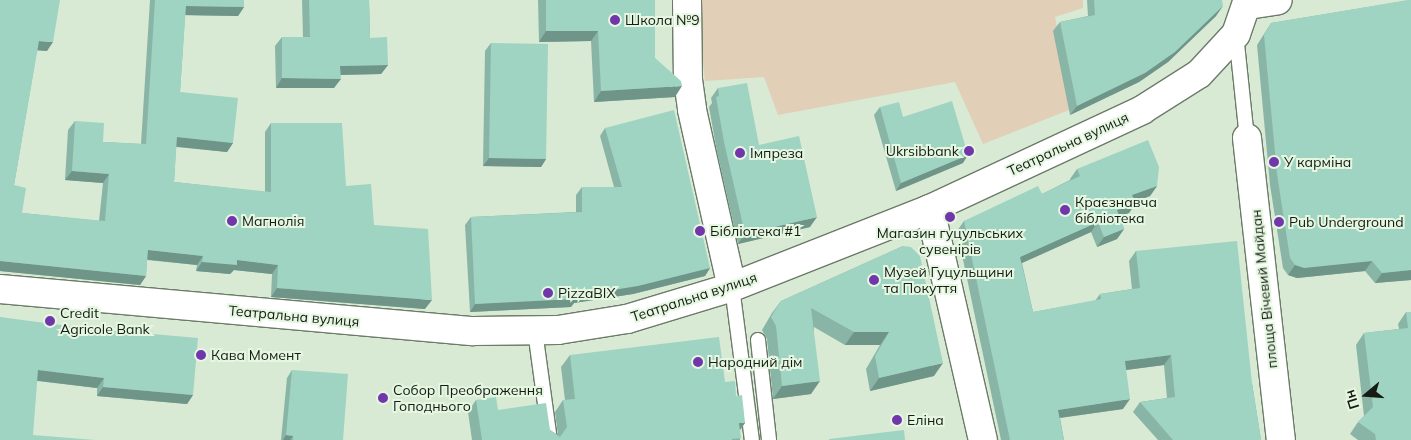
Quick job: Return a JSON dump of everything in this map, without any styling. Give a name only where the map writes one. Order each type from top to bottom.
[{"type":"street","points":[[687,0],[688,80],[692,110],[732,287]]},
{"type":"street","name":"Театральна вулиця","points":[[0,289],[435,330],[535,331],[627,319],[732,287],[930,209],[1142,110],[1198,74],[1236,34],[1248,2],[1278,0]]},
{"type":"street","name":"площа Вічевий Майдан","points":[[1247,138],[1281,440]]},
{"type":"street","points":[[930,209],[982,440]]},
{"type":"lane","points":[[1236,34],[1247,138]]},
{"type":"lane","points":[[732,287],[752,440]]},
{"type":"lane","points":[[535,331],[550,440]]},
{"type":"lane","points":[[758,340],[769,440]]},
{"type":"shaded area","points":[[701,0],[1083,0],[1083,8],[1055,17],[1074,108],[983,144],[955,82],[778,115],[764,77],[705,81],[699,25]]},
{"type":"building","points":[[0,0],[60,0],[53,42],[39,41],[14,185],[26,188],[22,213],[105,221],[109,174],[72,171],[75,121],[104,123],[103,142],[146,144],[155,0],[244,0],[244,7],[186,6],[180,92],[238,98],[233,143],[177,137],[174,182],[271,192],[271,123],[342,123],[346,186],[371,184],[374,225],[428,229],[432,300],[277,288],[278,265],[237,260],[237,265],[202,262],[203,256],[148,250],[146,276],[0,261]]},
{"type":"building","points":[[309,0],[369,0],[370,38],[387,37],[388,65],[340,66],[341,79],[282,78],[282,37],[310,37]]},
{"type":"building","points":[[546,0],[655,0],[655,58],[681,81],[682,86],[601,91],[598,31],[546,31]]},
{"type":"building","points":[[1094,0],[1222,0],[1223,6],[1175,52],[1145,73],[1077,106],[1060,22],[1095,15]]},
{"type":"building","points":[[1411,0],[1411,270],[1382,273],[1372,261],[1304,268],[1295,265],[1290,258],[1277,174],[1264,35],[1271,23]]},
{"type":"building","points":[[491,43],[548,44],[546,159],[489,158]]},
{"type":"building","points":[[747,83],[759,145],[799,136],[817,217],[745,234],[716,97],[719,96],[718,88]]},
{"type":"building","points":[[952,101],[968,155],[901,183],[880,107],[899,102],[903,117]]},
{"type":"building","points":[[674,110],[710,268],[638,286],[576,296],[576,299],[475,304],[471,217],[582,212],[582,187],[622,187],[605,128]]},
{"type":"building","points":[[1148,140],[1159,167],[1157,186],[1132,195],[1136,203],[1117,210],[1124,229],[1104,237],[1098,222],[1020,257],[1033,312],[1101,299],[1100,294],[1140,288],[1136,251],[1237,241],[1252,383],[1261,440],[1173,440],[1140,402],[1175,397],[1171,355],[1125,361],[1130,399],[1058,410],[1064,440],[1010,440],[964,221],[1038,186],[1042,194],[1080,176],[1077,169]]},
{"type":"building","points":[[903,246],[911,247],[920,256],[943,363],[879,378],[875,356],[889,332],[854,332],[811,308],[820,381],[782,386],[776,326],[771,317],[781,301]]},
{"type":"building","points":[[1406,312],[1411,312],[1411,440],[1376,440],[1375,434],[1358,422],[1373,407],[1364,333],[1408,328]]},
{"type":"building","points":[[0,317],[83,328],[198,338],[193,395],[103,387],[104,378],[38,370],[33,435],[95,440],[0,440]]},
{"type":"building","points":[[719,337],[725,382],[735,381],[736,396],[742,395],[745,423],[739,423],[741,438],[732,440],[482,440],[476,400],[496,397],[498,410],[546,403],[550,430],[560,437],[567,427],[563,400],[575,399],[570,355]]},
{"type":"building","points":[[292,370],[348,374],[343,440],[293,440],[293,436],[286,435]]},
{"type":"building","points":[[904,430],[905,440],[829,440],[829,439]]},
{"type":"place","name":"Школа №9","points":[[615,20]]},
{"type":"place","name":"Ukrsibbank","points":[[969,151]]},
{"type":"place","name":"Імпреза","points":[[740,153]]},
{"type":"place","name":"У карміна","points":[[1274,162]]},
{"type":"place","name":"Краєзнавча бібліотека","points":[[1065,210]]},
{"type":"place","name":"Магазин гуцульських сувенірів","points":[[950,217]]},
{"type":"place","name":"Магнолія","points":[[232,221]]},
{"type":"place","name":"Pub Underground","points":[[1279,222]]},
{"type":"place","name":"Бібліотека #1","points":[[700,231]]},
{"type":"place","name":"Музей Гуцульщини та Покуття","points":[[874,280]]},
{"type":"place","name":"PizzaBIX","points":[[548,293]]},
{"type":"place","name":"Credit Agricole Bank","points":[[50,321]]},
{"type":"place","name":"Кава Момент","points":[[201,355]]},
{"type":"place","name":"Народний дім","points":[[698,362]]},
{"type":"place","name":"Собор Преображення Гоподнього","points":[[383,398]]},
{"type":"place","name":"Еліна","points":[[897,420]]}]
